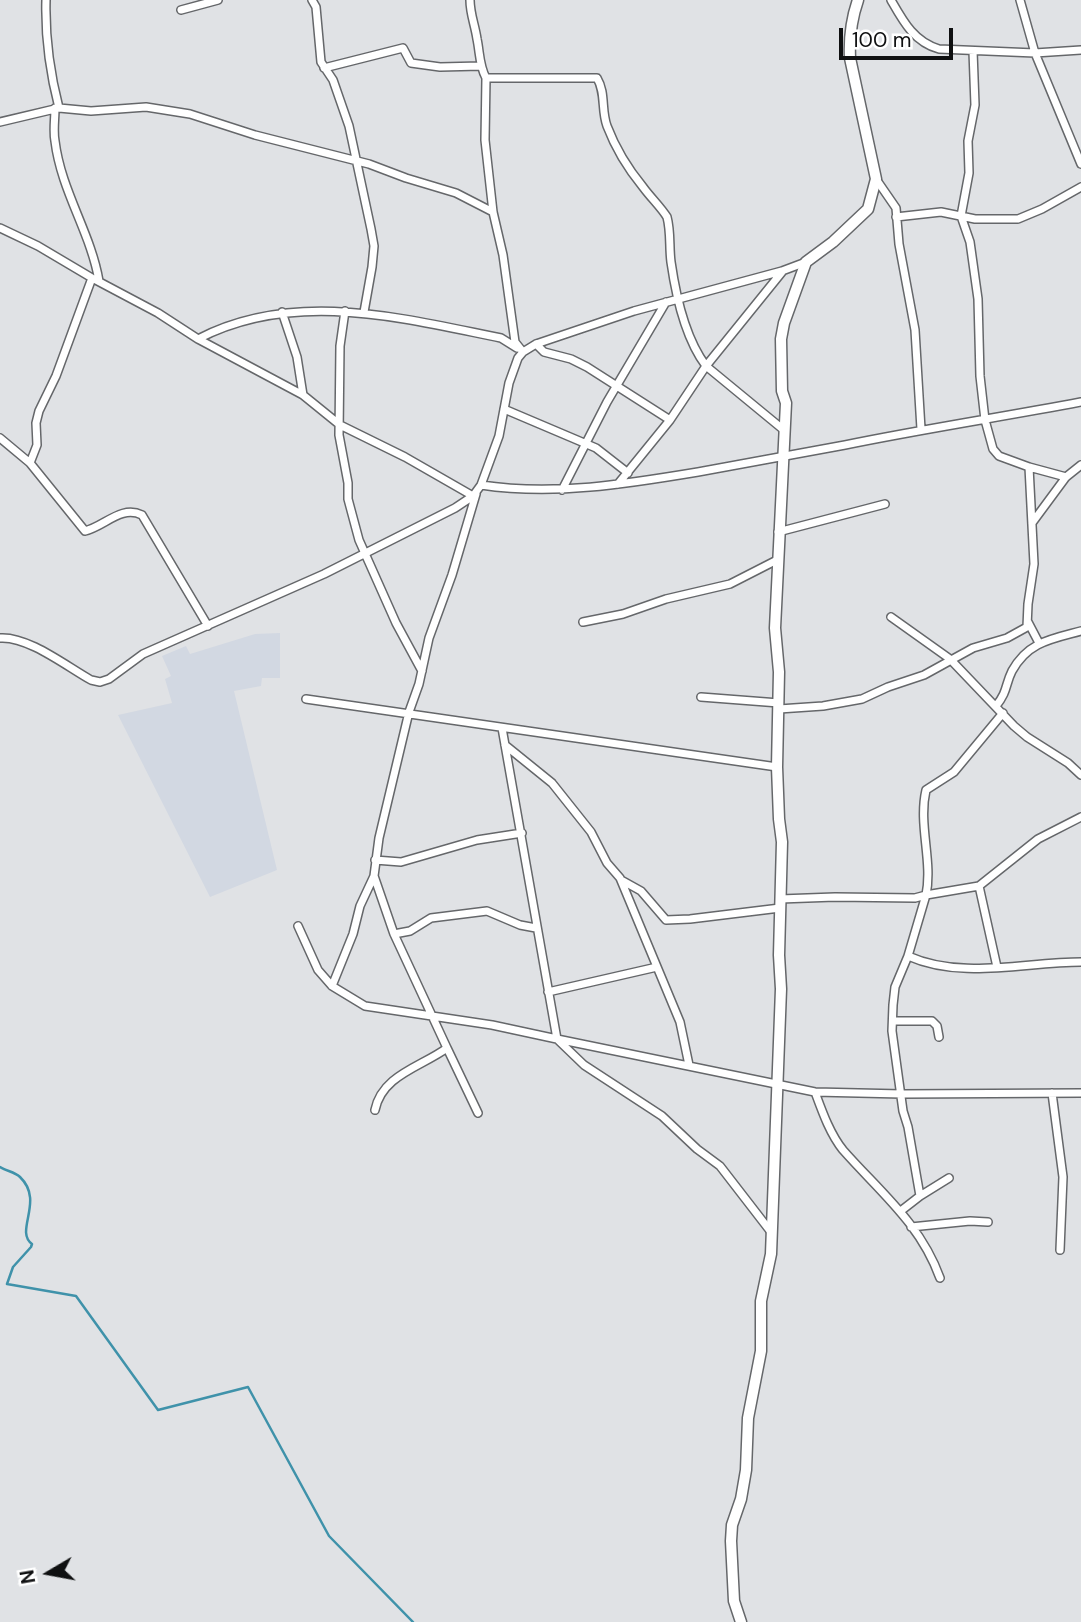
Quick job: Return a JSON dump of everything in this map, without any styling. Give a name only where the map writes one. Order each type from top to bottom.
[{"type":"street","points":[[30,463],[37,445],[36,423],[39,411],[96,280],[95,261],[63,177],[54,140],[57,108],[51,75],[46,0]]},
{"type":"street","points":[[181,10],[218,0]]},
{"type":"street","points":[[312,0],[316,8],[321,62],[333,80],[346,118],[374,246],[365,312]]},
{"type":"street","points":[[470,0],[470,13],[486,78],[485,140],[493,212],[503,255],[515,342],[523,352]]},
{"type":"street","points":[[858,0],[849,39],[850,58],[876,179],[896,208],[899,244],[915,330],[921,429]]},
{"type":"street","points":[[891,0],[915,37],[926,45],[939,49],[1035,52],[1081,50]]},
{"type":"street","points":[[1020,0],[1035,52],[1081,164]]},
{"type":"street","points":[[324,68],[403,48],[411,63],[440,67],[481,66]]},
{"type":"street","points":[[972,51],[975,105],[968,141],[969,173],[961,216],[970,242],[978,299],[980,376],[985,420],[993,449],[999,456],[1066,477]]},
{"type":"street","points":[[486,78],[597,78],[603,91],[604,117],[612,136],[641,186],[667,217],[670,259],[689,336],[696,353],[706,366],[785,431]]},
{"type":"street","points":[[0,122],[57,108],[91,111],[146,107],[203,116],[234,129],[356,160],[456,193],[493,212]]},
{"type":"street","points":[[332,986],[353,934],[360,906],[374,876],[375,860],[409,712],[429,638],[452,575],[475,494],[481,485],[499,436],[509,383],[518,358],[536,344],[666,302],[782,271],[806,261],[833,242],[868,209],[876,179]]},
{"type":"street","points":[[896,217],[941,212],[995,221],[1018,219],[1081,187]]},
{"type":"street","points":[[0,228],[38,246],[303,395],[340,425],[475,494]]},
{"type":"street","points":[[741,1622],[734,1601],[732,1525],[741,1499],[746,1470],[748,1418],[760,1362],[761,1301],[771,1254],[781,989],[782,842],[777,767],[779,672],[775,628],[786,403],[782,391],[781,339],[806,261]]},
{"type":"street","points":[[618,484],[670,420],[706,366],[782,271]]},
{"type":"street","points":[[562,490],[585,443],[666,302]]},
{"type":"street","points":[[198,338],[240,321],[282,312],[365,312],[501,338],[523,352]]},
{"type":"street","points":[[282,312],[297,357],[303,395]]},
{"type":"street","points":[[345,312],[340,346],[340,425],[348,499],[359,540],[396,623],[422,671]]},
{"type":"street","points":[[536,344],[544,352],[579,363],[670,420]]},
{"type":"street","points":[[481,485],[514,490],[562,490],[618,484],[1081,402]]},
{"type":"street","points":[[505,409],[596,448],[628,473]]},
{"type":"street","points":[[0,438],[30,463],[85,531],[122,514],[130,512],[142,515],[208,626]]},
{"type":"street","points":[[0,449],[13,450]]},
{"type":"street","points":[[1031,524],[1066,477],[1081,465]]},
{"type":"street","points":[[701,697],[779,706],[823,706],[862,699],[924,675],[973,648],[1007,638],[1027,626],[1034,564],[1030,467]]},
{"type":"street","points":[[0,638],[10,637],[27,643],[90,680],[109,680],[143,654],[365,553],[455,508],[475,494]]},
{"type":"street","points":[[778,532],[885,505]]},
{"type":"street","points":[[583,622],[623,614],[666,599],[730,584],[777,560]]},
{"type":"street","points":[[891,617],[950,659],[1027,737],[1068,763],[1081,775]]},
{"type":"street","points":[[1028,621],[1039,643]]},
{"type":"street","points":[[996,706],[1003,696],[1012,671],[1026,651],[1039,643],[1081,631]]},
{"type":"street","points":[[306,699],[777,767]]},
{"type":"street","points":[[920,1196],[903,1111],[892,1031],[895,987],[908,956],[926,895],[928,876],[923,802],[926,790],[959,766],[1003,713]]},
{"type":"street","points":[[502,728],[557,1039],[584,1065],[662,1116],[720,1167],[771,1232]]},
{"type":"street","points":[[505,745],[552,783],[584,824],[607,863],[620,878],[680,1022],[690,1065]]},
{"type":"street","points":[[620,878],[641,891],[666,920],[673,921],[780,903],[835,897],[915,898],[979,886],[1038,839],[1081,817]]},
{"type":"street","points":[[375,860],[401,862],[477,840],[522,833]]},
{"type":"street","points":[[374,876],[394,934],[478,1113]]},
{"type":"street","points":[[979,886],[997,967]]},
{"type":"street","points":[[394,934],[410,931],[431,918],[487,911],[520,925],[536,928]]},
{"type":"street","points":[[298,926],[318,970],[332,986],[365,1006],[431,1015],[557,1039],[777,1082],[815,1092],[1081,1093]]},
{"type":"street","points":[[908,956],[922,962],[955,968],[1081,962]]},
{"type":"street","points":[[548,992],[657,967]]},
{"type":"street","points":[[893,1021],[932,1021],[937,1026],[939,1037]]},
{"type":"street","points":[[375,1110],[377,1098],[386,1086],[447,1048]]},
{"type":"street","points":[[815,1092],[827,1122],[843,1149],[902,1210],[929,1252],[940,1278]]},
{"type":"street","points":[[1052,1093],[1063,1177],[1060,1250]]},
{"type":"street","points":[[902,1210],[949,1178]]},
{"type":"street","points":[[911,1227],[970,1221],[988,1222]]},
{"type":"shaded area","points":[[280,633],[280,678],[262,678],[261,686],[234,691],[277,870],[210,897],[118,715],[172,703],[165,679],[171,676],[162,656],[186,646],[190,654],[255,634]]},
{"type":"waterway","points":[[0,1167],[20,1177],[30,1196],[26,1231],[32,1244],[13,1267],[7,1284],[76,1296],[158,1410],[248,1387],[329,1536],[413,1622]]}]
